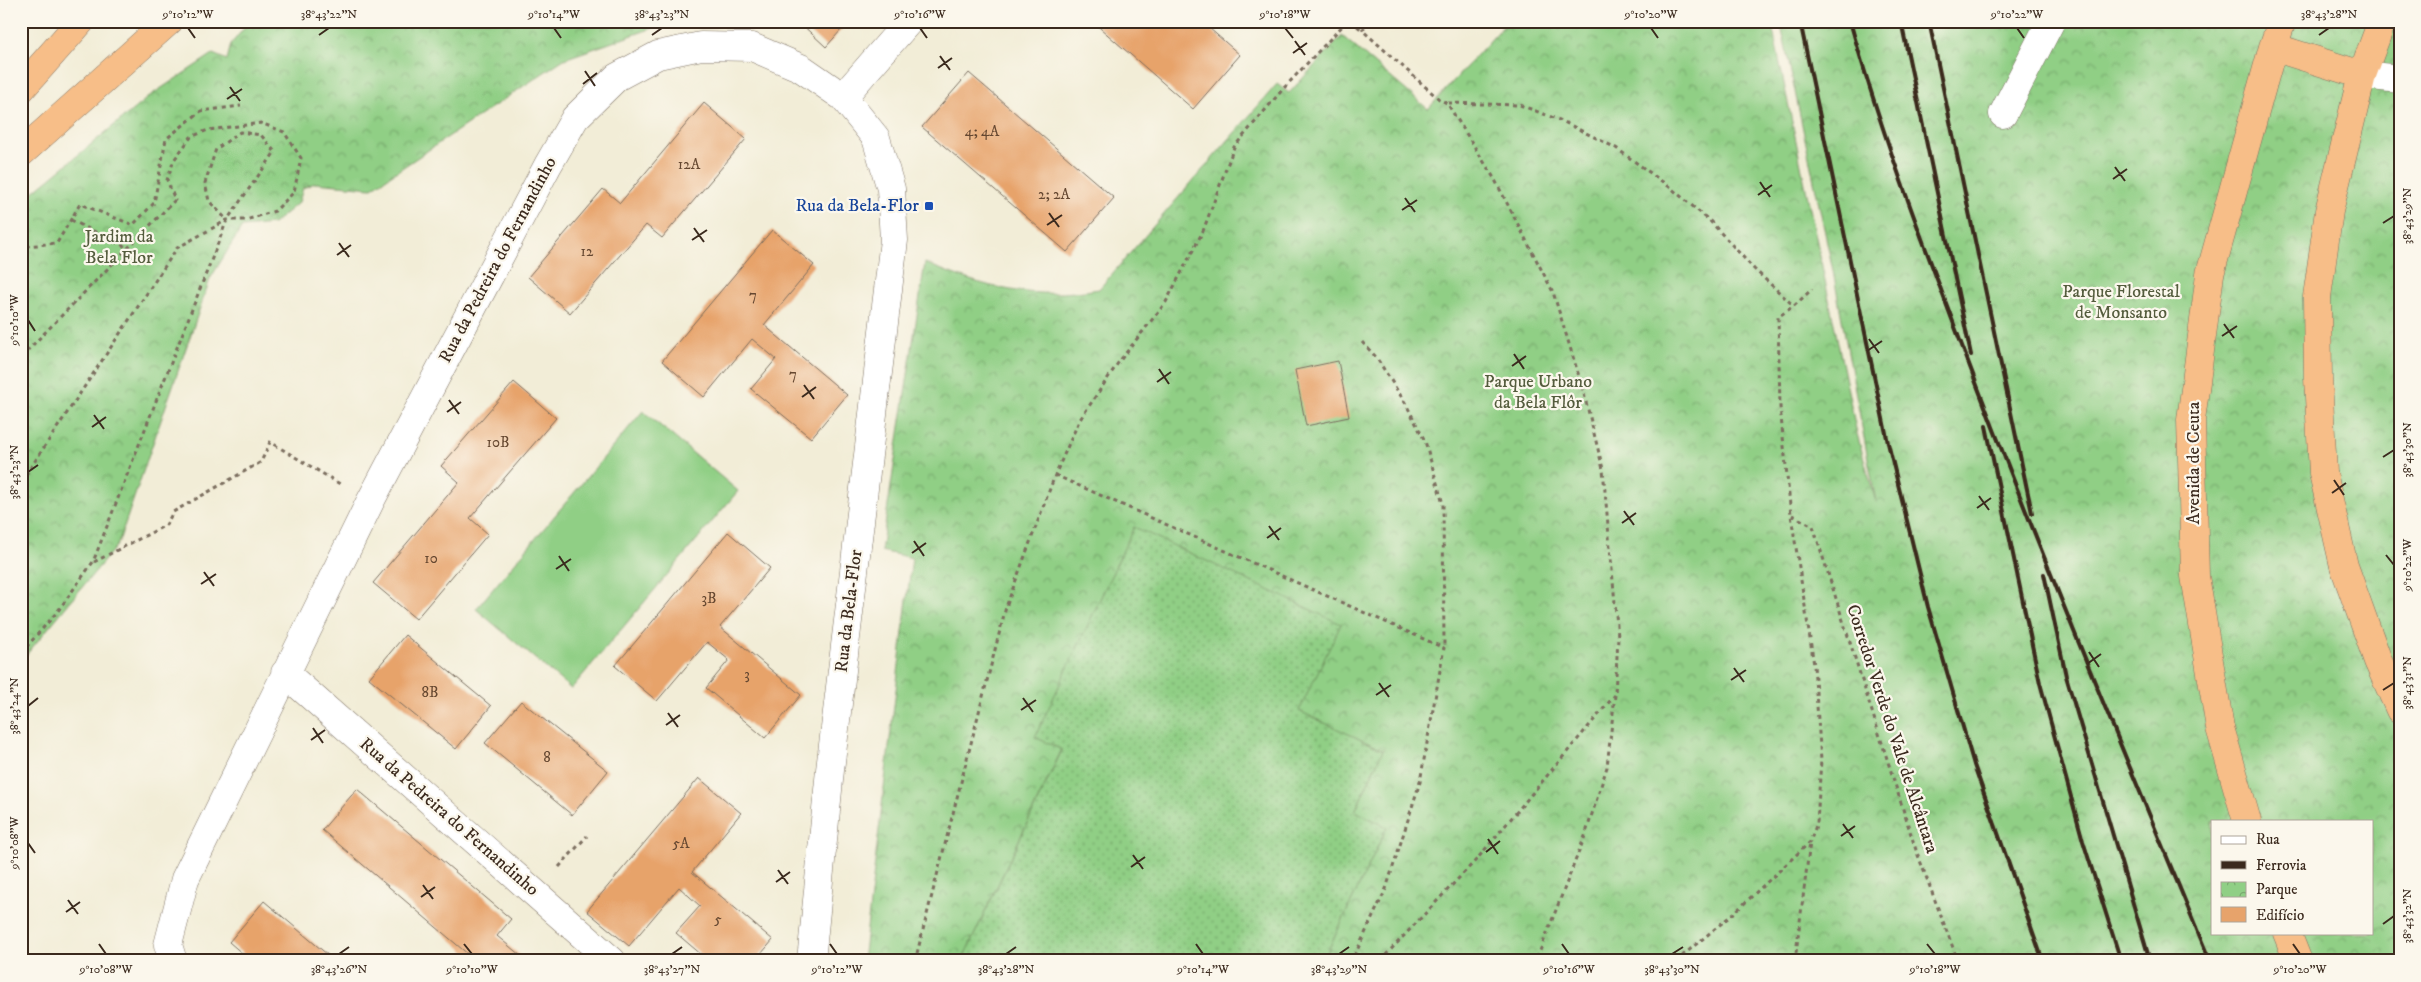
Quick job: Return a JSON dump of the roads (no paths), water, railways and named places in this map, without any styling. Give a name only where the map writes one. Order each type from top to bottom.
[{"type":"highway","points":[[21,89],[81,21]]},
{"type":"highway","points":[[21,153],[168,21]]},
{"type":"highway","name":"Avenida de Ceuta","points":[[2247,820],[2220,728],[2196,576],[2191,420],[2210,274],[2273,47],[2282,21]]},
{"type":"highway","points":[[2382,21],[2362,75],[2329,211],[2317,296],[2318,378],[2323,473],[2344,566],[2378,661],[2400,710]]},
{"type":"highway","points":[[2273,47],[2362,75]]},
{"type":"highway","points":[[2286,934],[2298,961]]},
{"type":"street","points":[[843,96],[909,21]]},
{"type":"street","points":[[2003,114],[2051,21]]},
{"type":"street","name":"Rua da Pedreira do Fernandinho","points":[[173,961],[168,945],[185,879],[370,502],[548,165],[575,118],[617,78],[658,55],[701,46],[752,47],[801,68],[843,96]]},
{"type":"street","points":[[2362,75],[2400,79]]},
{"type":"street","name":"Rua da Bela-Flor","points":[[811,961],[831,760],[894,240],[892,189],[876,138],[843,96]]},
{"type":"street","name":"Rua da Pedreira do Fernandinho","points":[[285,673],[612,961]]},
{"type":"railway","points":[[1800,21],[1888,443],[1928,607],[1974,765],[2043,961]]},
{"type":"railway","points":[[1850,21],[1903,187],[1993,428],[2084,657],[2210,961]]},
{"type":"railway","points":[[1901,21],[1971,355]]},
{"type":"railway","points":[[1929,21],[2032,513]]},
{"type":"railway","points":[[1986,426],[2040,683],[2083,841],[2121,961]]},
{"type":"railway","points":[[2044,574],[2066,676],[2150,961]]},
{"type":"place","name":"Rua da Bela-Flor","points":[[929,206]]},
{"type":"park label","name":"Jardim da Bela Flor","points":[[119,247]]},
{"type":"park label","name":"Parque Florestal de Monsanto","points":[[2121,302]]},
{"type":"park label","name":"Parque Urbano da Bela Flôr","points":[[1538,392]]}]
